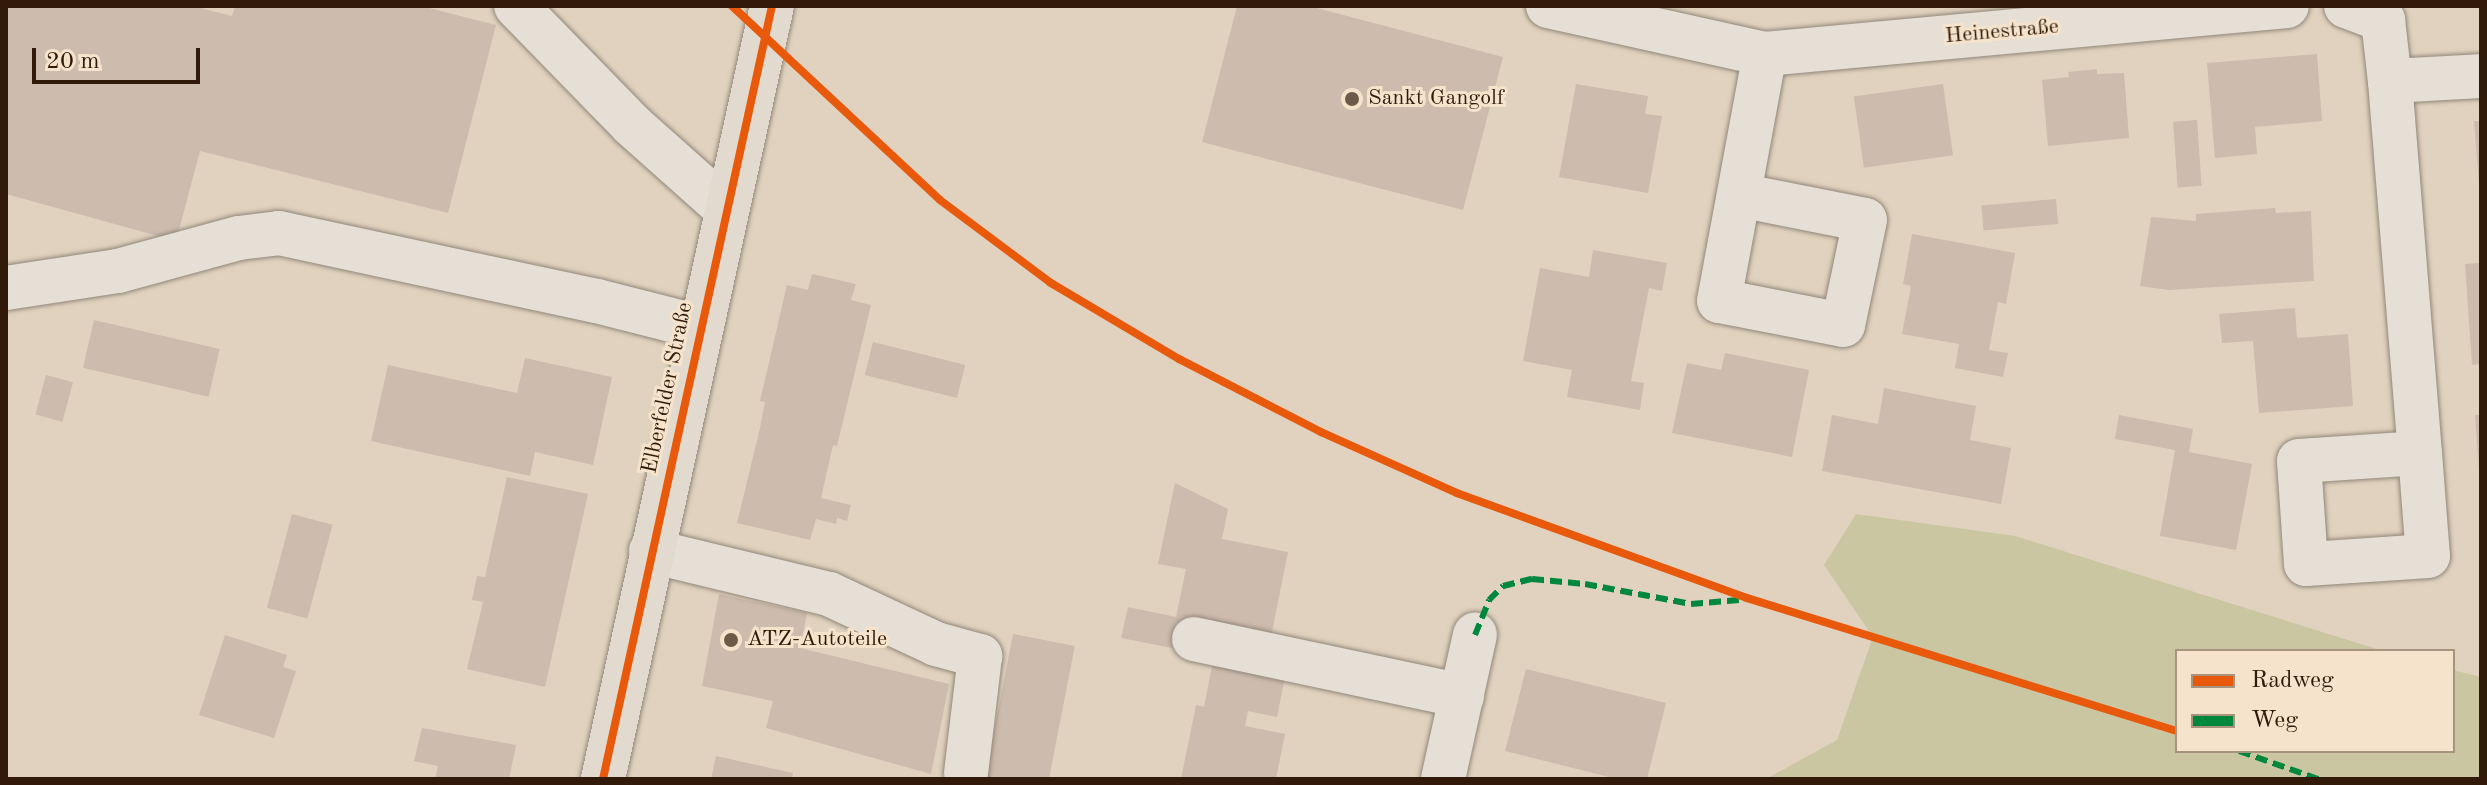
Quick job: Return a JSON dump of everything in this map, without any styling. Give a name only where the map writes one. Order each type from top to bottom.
[{"type":"main road","name":"Elberfelder Straße","points":[[603,779],[725,208],[772,6]]},
{"type":"street","points":[[516,6],[632,125],[725,208]]},
{"type":"street","name":"Heinestraße","points":[[1548,6],[1765,54],[2287,6]]},
{"type":"street","points":[[2346,6],[2383,20],[2420,453]]},
{"type":"street","points":[[1739,195],[1765,54]]},
{"type":"street","points":[[2390,81],[2481,76]]},
{"type":"street","points":[[7,291],[118,271],[239,238],[279,233],[597,301],[699,327]]},
{"type":"street","points":[[651,551],[829,594],[936,644],[980,656],[966,774]]},
{"type":"street","points":[[1443,779],[1475,635]]},
{"type":"street","points":[[1194,639],[1462,696]]},
{"type":"shaded area","points":[[1856,514],[2015,536],[2377,649],[2175,649],[2175,753],[2455,753],[2455,670],[2481,677],[2481,779],[1766,779],[1837,740],[1873,637],[1824,565]]},
{"type":"building","points":[[6,6],[192,6],[232,16],[235,6],[421,6],[496,25],[448,213],[200,151],[176,241],[6,194]]},
{"type":"building","name":"Sankt Gangolf","points":[[1237,6],[1309,6],[1503,57],[1463,210],[1202,142]]},
{"type":"building","points":[[2317,54],[2322,121],[2255,127],[2257,154],[2215,158],[2207,63]]},
{"type":"building","points":[[2097,69],[2097,74],[2124,73],[2129,138],[2048,146],[2042,80],[2069,77],[2068,72]]},
{"type":"building","points":[[1576,84],[1648,96],[1645,114],[1662,116],[1648,193],[1559,177]]},
{"type":"building","points":[[1943,84],[1953,155],[1864,168],[1854,97]]},
{"type":"building","points":[[2197,120],[2202,186],[2178,188],[2173,122]]},
{"type":"building","points":[[2474,121],[2481,121],[2481,184],[2479,184]]},
{"type":"building","points":[[2056,199],[2058,224],[1983,230],[1981,206]]},
{"type":"building","points":[[2275,208],[2276,213],[2311,211],[2314,281],[2169,290],[2140,286],[2151,217],[2196,221],[2196,214]]},
{"type":"building","points":[[1912,234],[2015,253],[2006,304],[1998,302],[1989,350],[2008,353],[2003,377],[1955,368],[1959,344],[1902,334],[1911,286],[1903,284]]},
{"type":"building","points":[[1593,250],[1667,263],[1662,291],[1649,288],[1631,381],[1644,383],[1640,410],[1567,397],[1572,370],[1523,361],[1540,268],[1589,277]]},
{"type":"building","points":[[2481,263],[2481,364],[2472,365],[2465,264]]},
{"type":"building","points":[[812,274],[856,284],[851,300],[871,305],[837,446],[833,445],[821,498],[851,505],[847,521],[837,518],[836,524],[816,519],[810,540],[737,523],[760,428],[765,402],[760,401],[787,285],[808,290]]},
{"type":"building","points":[[2295,308],[2297,338],[2348,334],[2353,406],[2259,413],[2253,341],[2222,343],[2219,314]]},
{"type":"building","points":[[94,320],[220,349],[209,397],[83,368]]},
{"type":"building","points":[[873,342],[965,365],[957,398],[865,375]]},
{"type":"building","points":[[1725,353],[1809,370],[1792,457],[1672,433],[1687,363],[1721,370]]},
{"type":"building","points":[[525,358],[612,377],[593,465],[535,452],[530,476],[371,441],[388,365],[517,393]]},
{"type":"building","points":[[46,375],[73,382],[62,422],[35,415]]},
{"type":"building","points":[[1884,388],[1976,406],[1970,440],[2011,448],[2001,504],[1822,471],[1832,415],[1878,424]]},
{"type":"building","points":[[2119,415],[2193,429],[2189,452],[2252,464],[2236,550],[2160,536],[2175,450],[2115,439]]},
{"type":"building","points":[[2475,415],[2481,415],[2481,469],[2479,469]]},
{"type":"building","points":[[507,477],[588,494],[545,687],[467,669],[483,602],[472,600],[477,576],[485,577]]},
{"type":"building","points":[[1175,483],[1228,509],[1222,539],[1288,552],[1270,642],[1176,623],[1172,648],[1121,638],[1128,607],[1176,617],[1186,569],[1158,564]]},
{"type":"building","points":[[292,514],[333,525],[307,619],[267,608]]},
{"type":"building","points":[[719,594],[807,613],[800,648],[949,684],[931,774],[766,728],[773,701],[702,686]]},
{"type":"building","points":[[1013,634],[1075,646],[1049,779],[985,778]]},
{"type":"building","points":[[225,635],[287,655],[283,667],[296,671],[274,738],[199,715]]},
{"type":"building","points":[[1214,657],[1286,672],[1277,717],[1248,711],[1245,726],[1285,734],[1276,779],[1181,779],[1196,705],[1204,707]]},
{"type":"building","points":[[1526,669],[1666,703],[1647,779],[1617,779],[1505,751]]},
{"type":"building","points":[[422,728],[516,745],[509,779],[435,779],[438,766],[414,761]]},
{"type":"building","points":[[716,756],[793,773],[792,779],[711,779]]},
{"type":"marked path","points":[[1475,635],[1489,600],[1503,586],[1532,579],[1585,584],[1691,604],[1739,600]]},
{"type":"marked path","points":[[2245,753],[2318,779]]},
{"type":"cycle path","points":[[732,6],[940,200],[1051,283],[1179,359],[1321,432],[1457,493],[1747,598],[2175,730]]},
{"type":"cycle path","points":[[603,779],[772,6]]},
{"type":"place","name":"Sankt Gangolf","points":[[1352,99]]},
{"type":"place","name":"ATZ-Autoteile","points":[[731,640]]}]
